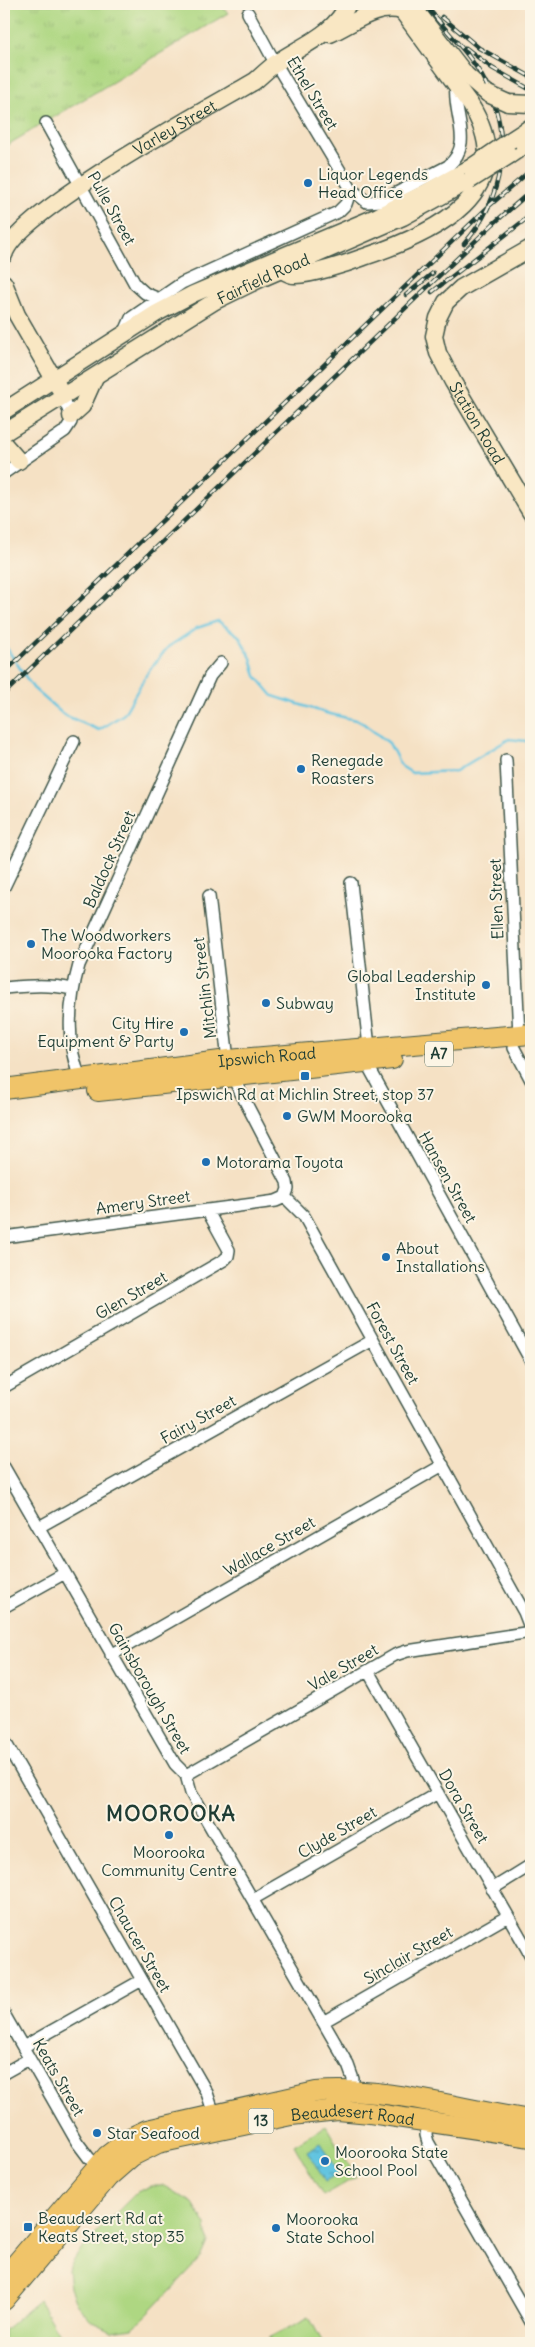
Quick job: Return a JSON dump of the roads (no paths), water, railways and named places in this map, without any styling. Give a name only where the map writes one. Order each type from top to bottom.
[{"type":"highway","name":"Ipswich Road","points":[[4,1090],[81,1079],[230,1068],[524,1041]]},
{"type":"highway","name":"Ipswich Road","points":[[4,1102],[230,1068]]},
{"type":"highway","name":"Beaudesert Road","points":[[4,2300],[102,2171],[119,2145],[140,2133],[214,2114],[316,2092],[427,2121],[531,2136]]},
{"type":"highway","name":"Beaudesert Road","points":[[4,2278],[102,2171],[121,2165],[145,2148],[172,2139],[319,2111],[352,2100],[531,2120]]},
{"type":"main road","name":"Varley Street","points":[[4,254],[8,244],[20,230],[81,185],[255,81],[276,64],[310,44],[338,20],[348,4]]},
{"type":"main road","points":[[310,44],[376,11],[403,6]]},
{"type":"main road","points":[[281,270],[293,275],[333,267],[396,246],[435,227],[467,203],[481,181],[486,162],[487,145],[480,122],[403,6]]},
{"type":"main road","points":[[403,6],[466,75],[488,94],[508,103],[531,104]]},
{"type":"main road","name":"Fairfield Road","points":[[4,433],[215,301],[403,217],[511,148],[531,127]]},
{"type":"main road","name":"Fairfield Road","points":[[511,148],[531,142]]},
{"type":"main road","name":"Fairfield Road","points":[[4,411],[124,334],[193,294],[378,216],[470,174]]},
{"type":"main road","name":"Station Road","points":[[531,248],[461,288],[446,302],[435,328],[434,336],[438,353],[531,513]]},
{"type":"main road","points":[[5,288],[63,397]]},
{"type":"main road","points":[[71,416],[82,406],[95,377]]},
{"type":"main road","points":[[4,444],[19,462]]},
{"type":"street","name":"Ethel Street","points":[[248,13],[276,64],[351,189]]},
{"type":"street","points":[[351,189],[366,202],[376,202],[448,166],[457,159],[462,145],[454,97],[456,85]]},
{"type":"street","name":"Pulle Street","points":[[46,123],[135,284],[145,293],[159,298]]},
{"type":"street","name":"Fairfield Road","points":[[124,334],[131,318],[159,298],[198,275],[338,212],[346,204],[351,189]]},
{"type":"street","points":[[4,473],[65,431],[71,422],[71,416],[63,397]]},
{"type":"street","name":"Baldock Street","points":[[81,1079],[74,1061],[71,1023],[72,989],[83,956],[210,676],[221,663]]},
{"type":"street","points":[[4,887],[74,741]]},
{"type":"street","name":"Ellen Street","points":[[506,760],[524,1041]]},
{"type":"street","points":[[351,883],[367,1055]]},
{"type":"street","name":"Mitchlin Street","points":[[209,896],[230,1068]]},
{"type":"street","points":[[4,988],[54,985],[72,989]]},
{"type":"street","points":[[524,1041],[531,1080]]},
{"type":"street","name":"Hansen Street","points":[[367,1055],[531,1361]]},
{"type":"street","points":[[230,1068],[287,1182],[288,1189],[285,1197]]},
{"type":"street","name":"Amery Street","points":[[4,1237],[276,1201],[285,1197]]},
{"type":"street","name":"Forest Street","points":[[285,1197],[304,1216],[524,1612],[531,1631]]},
{"type":"street","name":"Glen Street","points":[[4,1387],[224,1260],[228,1256],[229,1250],[207,1210]]},
{"type":"street","name":"Fairy Street","points":[[39,1528],[373,1340]]},
{"type":"street","name":"Wallace Street","points":[[112,1655],[443,1465]]},
{"type":"street","name":"Gainsborough Street","points":[[4,1467],[174,1764],[186,1775],[191,1794],[348,2065],[353,2079],[352,2100]]},
{"type":"street","points":[[4,1608],[65,1573]]},
{"type":"street","name":"Vale Street","points":[[186,1775],[395,1655],[407,1651],[531,1631]]},
{"type":"street","name":"Dora Street","points":[[368,1671],[531,1956]]},
{"type":"street","name":"Chaucer Street","points":[[4,1740],[208,2093],[214,2114]]},
{"type":"street","name":"Clyde Street","points":[[253,1899],[438,1793]]},
{"type":"street","points":[[492,1889],[531,1865]]},
{"type":"street","name":"Sinclair Street","points":[[323,2022],[508,1916]]},
{"type":"street","points":[[22,2047],[142,1980]]},
{"type":"street","name":"Keats Street","points":[[4,2014],[77,2142],[102,2171]]},
{"type":"street","points":[[4,2073],[29,2058]]},
{"type":"street","points":[[427,2121],[426,2135],[428,2142],[531,2322]]},
{"type":"water","points":[[321,2143],[339,2173],[325,2181],[307,2151]]},
{"type":"waterway","points":[[4,644],[33,688],[64,715],[99,730],[124,714],[148,672],[168,647],[197,628],[218,621],[239,636],[251,658],[256,676],[273,696],[326,713],[360,721],[389,743],[401,766],[412,773],[456,771],[509,739],[526,741],[531,745]]},
{"type":"railway","points":[[424,4],[440,22]]},
{"type":"railway","points":[[442,17],[479,48],[531,77]]},
{"type":"railway","points":[[436,18],[462,48],[480,73],[494,103],[499,124],[501,145],[496,187],[478,226],[464,244]]},
{"type":"railway","points":[[466,48],[492,68],[531,90]]},
{"type":"railway","points":[[4,673],[489,206],[531,170]]},
{"type":"railway","points":[[4,694],[493,224],[531,191]]},
{"type":"railway","points":[[432,292],[531,215]]},
{"type":"railway","points":[[406,295],[433,273]]},
{"type":"place","name":"Liquor Legends Head Office","points":[[308,183]]},
{"type":"place","name":"Renegade Roasters","points":[[301,769]]},
{"type":"place","name":"The Woodworkers Moorooka Factory","points":[[31,944]]},
{"type":"place","name":"Global Leadership Institute","points":[[486,985]]},
{"type":"place","name":"Subway","points":[[266,1003]]},
{"type":"place","name":"City Hire Equipment & Party","points":[[184,1032]]},
{"type":"place","name":"Ipswich Rd at Michlin Street, stop 37","points":[[305,1076]]},
{"type":"place","name":"GWM Moorooka","points":[[287,1116]]},
{"type":"place","name":"Motorama Toyota","points":[[206,1162]]},
{"type":"place","name":"About Installations","points":[[386,1257]]},
{"type":"place","name":"Moorooka Community Centre","points":[[169,1835]]},
{"type":"place","name":"Star Seafood","points":[[97,2133]]},
{"type":"place","name":"Moorooka State School Pool","points":[[325,2161]]},
{"type":"place","name":"Beaudesert Rd at Keats Street, stop 35","points":[[28,2227]]},
{"type":"place","name":"Moorooka State School","points":[[276,2228]]},
{"type":"district","name":"MOOROOKA","points":[[171,1814]]}]
